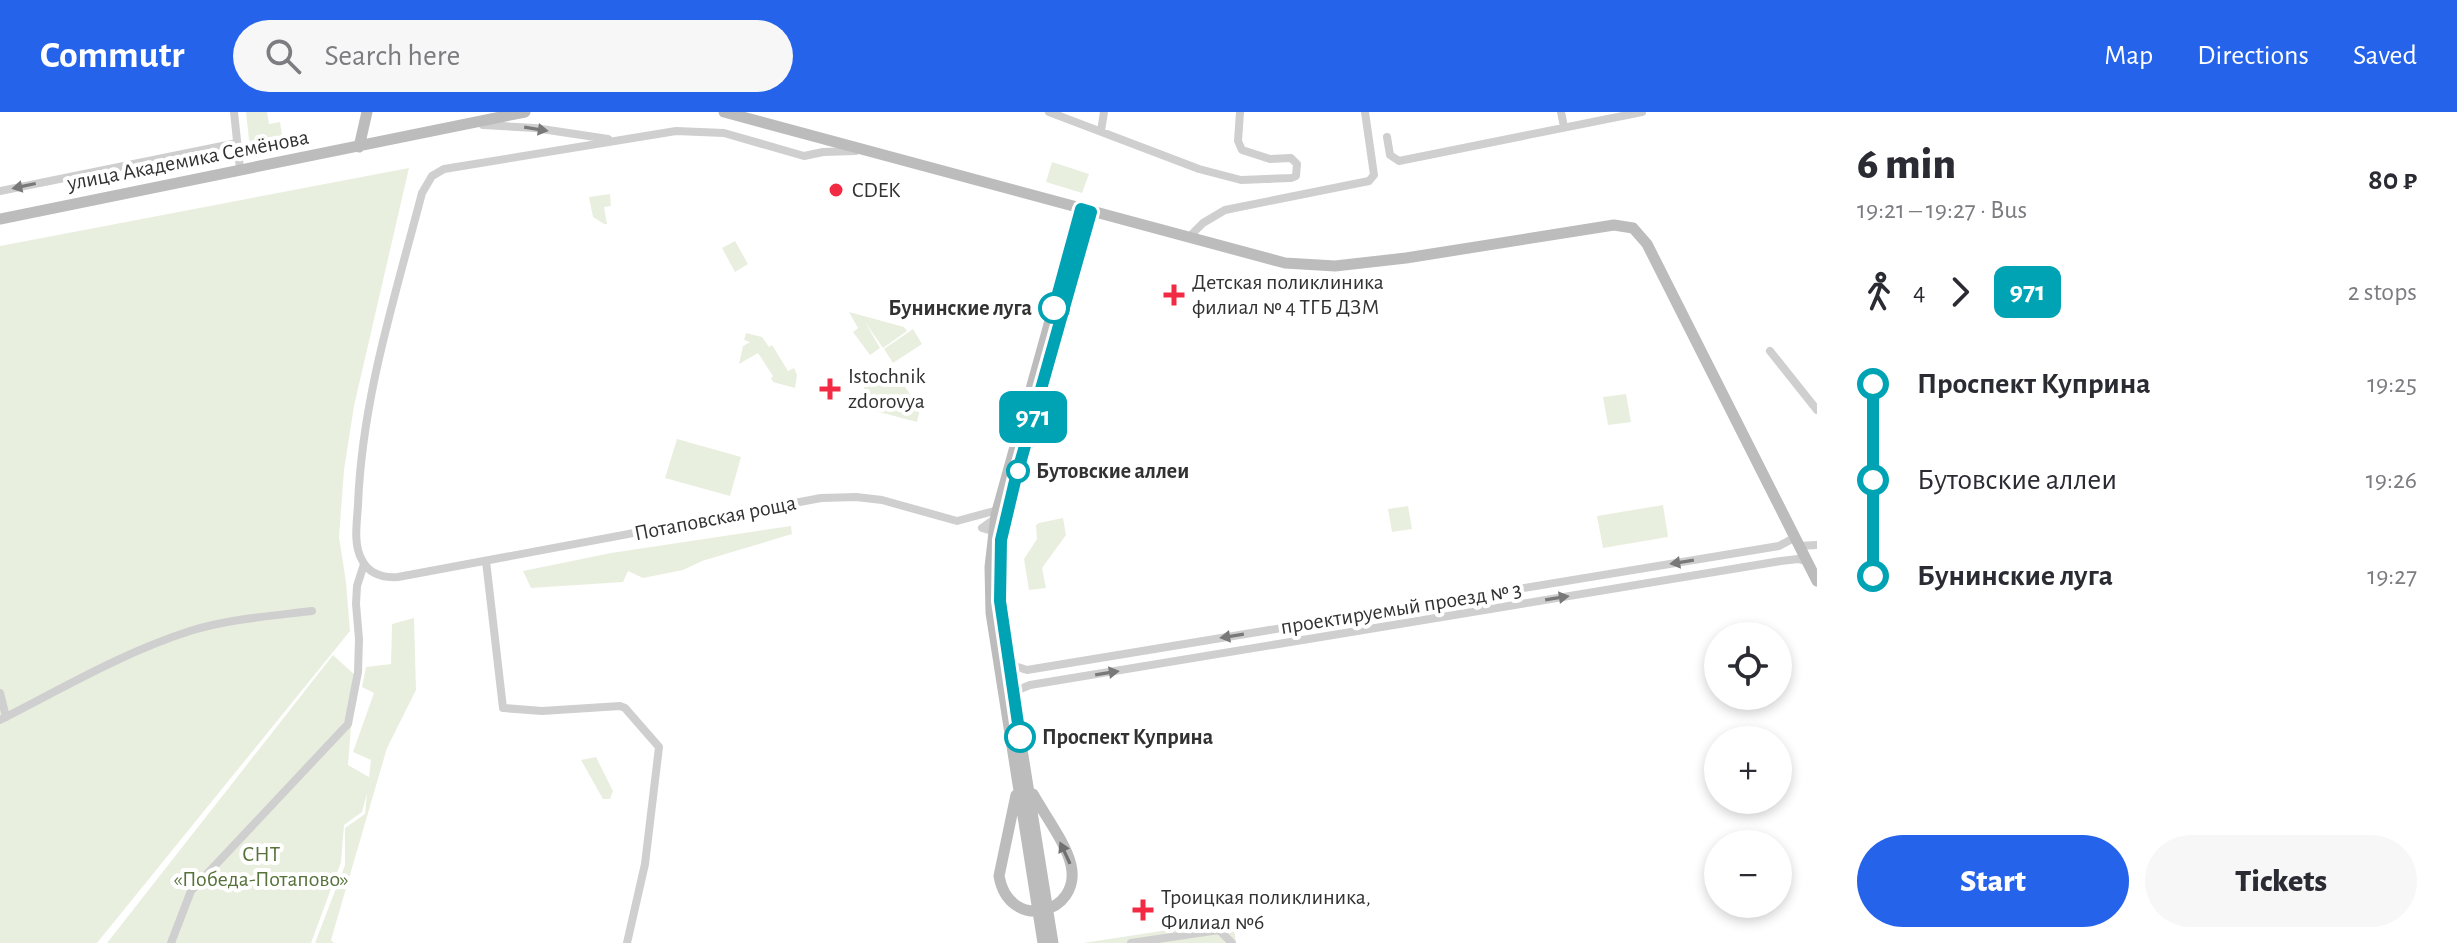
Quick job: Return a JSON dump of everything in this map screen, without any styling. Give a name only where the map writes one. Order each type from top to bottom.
[{"type":"main road","points":[[359,147],[367,112]]},
{"type":"main road","name":"улица Академика Семёнова","points":[[0,219],[525,112]]},
{"type":"main road","points":[[724,112],[1260,258],[1319,266],[1406,258],[1626,225],[1635,229],[1647,244],[1796,542],[1810,558],[1817,581]]},
{"type":"main road","points":[[1053,943],[1043,911],[991,613],[990,567],[1086,211]]},
{"type":"main road","points":[[998,533],[1000,601],[1023,786],[999,876],[1001,887],[1013,904],[1021,909],[1043,911],[1063,899],[1069,890],[1071,864],[1023,786]]},
{"type":"main road","points":[[1043,911],[1043,943]]},
{"type":"street","points":[[234,112],[240,169]]},
{"type":"street","points":[[1049,112],[1164,156],[1241,180],[1291,178],[1299,171],[1291,158],[1270,159],[1242,150],[1239,146],[1240,112]]},
{"type":"street","points":[[1101,131],[1104,112]]},
{"type":"street","points":[[1188,238],[1203,223],[1225,210],[1369,181],[1374,175],[1365,112]]},
{"type":"street","points":[[1561,112],[1564,127]]},
{"type":"street","points":[[1387,137],[1390,155],[1399,161],[1642,112]]},
{"type":"street","points":[[458,126],[496,124],[618,140]]},
{"type":"street","points":[[171,943],[191,891],[348,724],[358,672],[357,586],[364,564],[359,553],[357,531],[367,410],[426,184],[432,176],[444,169],[668,132],[711,132],[804,156],[834,151],[876,153]]},
{"type":"street","points":[[563,134],[569,139],[569,146],[564,149]]},
{"type":"street","points":[[0,191],[237,143]]},
{"type":"street","points":[[1770,351],[1817,410]]},
{"type":"street","name":"Потаповская роща","points":[[364,564],[373,572],[393,577],[776,506],[841,497],[882,500],[957,521],[1012,507],[982,528],[998,533]]},
{"type":"street","name":"проектируемый проезд № 3","points":[[1008,664],[1019,669],[1040,668],[1796,542],[1817,545]]},
{"type":"street","name":"проектируемый проезд № 3","points":[[1014,701],[1018,690],[1030,685],[1810,558]]},
{"type":"street","points":[[486,561],[503,708],[542,711],[620,706],[659,747],[645,864],[627,943]]},
{"type":"street","points":[[0,693],[3,718],[146,647],[190,631],[228,621],[312,611]]},
{"type":"street","points":[[1131,943],[1219,930],[1232,943]]},
{"type":"green space","points":[[246,112],[267,112],[269,124],[280,122],[283,142],[254,146],[249,140]]},
{"type":"green space","points":[[1052,162],[1089,174],[1082,193],[1046,182]]},
{"type":"green space","points":[[409,168],[354,406],[344,470],[339,537],[350,631],[97,943],[0,943],[0,246]]},
{"type":"green space","points":[[610,194],[611,206],[604,207],[607,224],[604,224],[593,217],[589,197]]},
{"type":"green space","points":[[735,241],[748,264],[735,272],[722,248]]},
{"type":"green space","points":[[849,312],[904,327],[907,331],[883,348],[865,322],[880,348],[870,355],[853,332],[858,328]]},
{"type":"green space","points":[[913,329],[922,344],[893,363],[884,349]]},
{"type":"green space","points":[[746,333],[762,337],[769,347],[772,345],[788,371],[794,368],[797,375],[795,388],[773,382],[773,376],[758,353],[739,364],[743,346],[750,342],[744,340]]},
{"type":"green space","points":[[868,371],[872,377],[881,372],[889,384],[899,378],[920,409],[917,422],[860,407]]},
{"type":"green space","points":[[1626,394],[1631,422],[1608,425],[1603,397]]},
{"type":"green space","points":[[677,439],[741,457],[730,496],[665,478]]},
{"type":"green space","points":[[1663,505],[1668,537],[1603,548],[1597,516]]},
{"type":"green space","points":[[1408,506],[1412,529],[1392,532],[1388,509]]},
{"type":"green space","points":[[1063,518],[1066,535],[1042,568],[1046,588],[1029,590],[1024,559],[1037,539],[1036,525]]},
{"type":"green space","points":[[791,526],[792,534],[702,561],[683,570],[643,578],[628,571],[623,582],[531,588],[523,571],[611,553]]},
{"type":"green space","name":"СНТ «Победа-Потапово»","points":[[414,618],[416,690],[387,748],[331,940],[334,943],[315,943],[345,865],[345,828],[365,814],[367,793],[362,812],[344,825],[341,862],[311,943],[107,943],[333,655],[355,675],[348,765],[369,777],[371,760],[353,752],[374,693],[362,687],[366,667],[391,664],[392,624]]},
{"type":"green space","points":[[596,757],[613,791],[610,799],[603,799],[581,760]]},
{"type":"green space","points":[[1233,920],[1236,943],[1083,943]]},
{"type":"bus line","name":"971","points":[[1020,737],[1000,601],[1001,540],[1091,212],[1081,209],[1054,308]]},
{"type":"place","name":"CDEK","points":[[836,190]]},
{"type":"place","name":"Детская поликлиника филиал № 4 ТГБ ДЗМ","points":[[1174,295]]},
{"type":"place","name":"Бунинские луга","points":[[1054,308]]},
{"type":"place","name":"Istochnik zdorovya","points":[[830,389]]},
{"type":"place","name":"Бутовские аллеи","points":[[1018,471]]},
{"type":"place","name":"Проспект Куприна","points":[[1020,737]]},
{"type":"place","name":"Троицкая поликлиника, Филиал №6","points":[[1143,910]]}]
